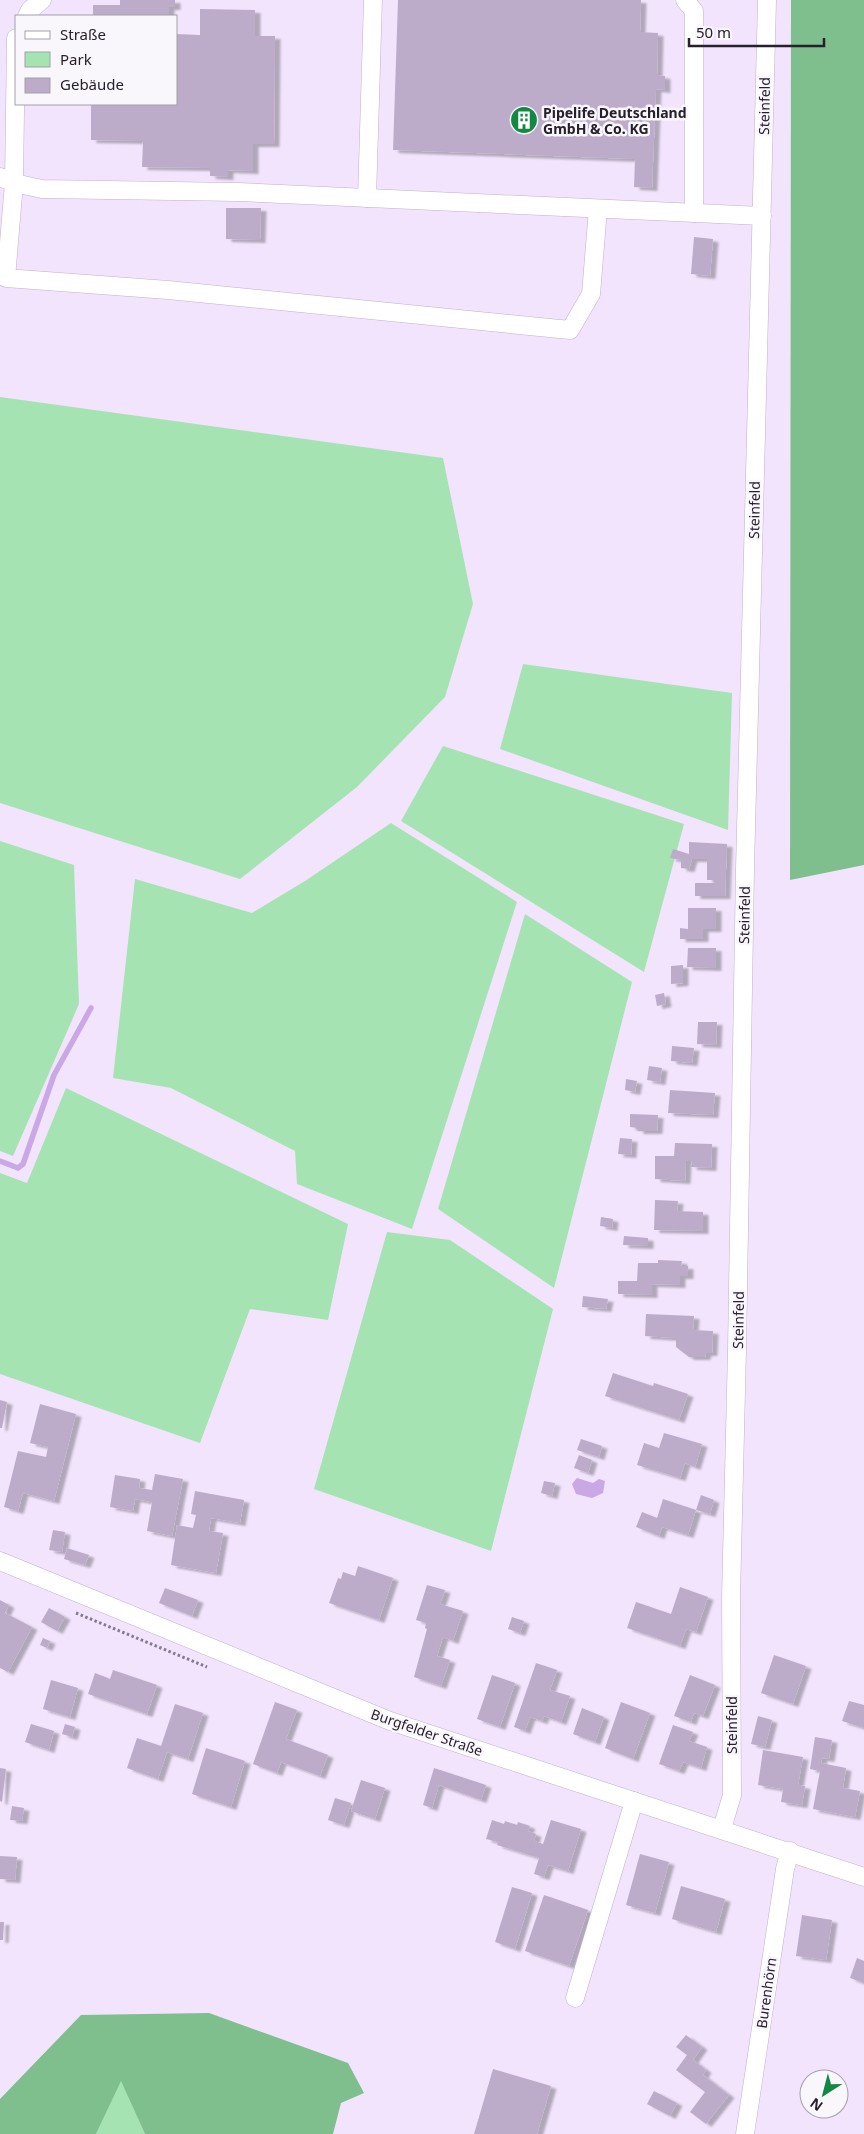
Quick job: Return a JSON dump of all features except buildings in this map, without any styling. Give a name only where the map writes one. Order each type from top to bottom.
[{"type":"street","points":[[28,15],[30,10],[42,0]]},
{"type":"street","points":[[367,198],[373,0]]},
{"type":"street","points":[[685,0],[694,11],[694,213]]},
{"type":"street","name":"Steinfeld","points":[[722,1829],[732,1795],[731,1597],[745,869],[767,0]]},
{"type":"street","points":[[15,54],[7,180],[6,278],[168,290],[570,330],[591,294],[598,209]]},
{"type":"street","points":[[7,180],[42,189],[238,192],[762,216]]},
{"type":"street","name":"Burgfelder Straße","points":[[0,1561],[390,1721],[790,1851],[864,1877]]},
{"type":"street","points":[[575,1998],[634,1801]]},
{"type":"street","name":"Burenhörn","points":[[745,2134],[785,1869],[790,1851]]},
{"type":"green space","points":[[791,0],[864,0],[864,865],[790,880]]},
{"type":"green space","points":[[0,397],[443,458],[473,604],[445,697],[357,787],[240,879],[0,803]]},
{"type":"green space","points":[[523,664],[732,693],[728,830],[500,749]]},
{"type":"green space","points":[[443,746],[684,824],[644,972],[401,821]]},
{"type":"green space","points":[[391,823],[517,902],[412,1229],[297,1184],[295,1151],[171,1088],[113,1078],[135,879],[252,913],[305,881]]},
{"type":"green space","points":[[0,841],[74,865],[79,1004],[13,1156],[0,1151]]},
{"type":"green space","points":[[525,914],[632,982],[554,1288],[438,1209]]},
{"type":"green space","points":[[66,1088],[348,1224],[328,1320],[250,1309],[200,1443],[0,1374],[0,1173],[27,1183]]},
{"type":"green space","points":[[387,1232],[450,1240],[553,1309],[491,1551],[314,1489]]},
{"type":"green space","points":[[209,2013],[348,2063],[364,2093],[341,2103],[333,2134],[145,2134],[121,2081],[96,2134],[0,2134],[0,2099],[81,2015]]},
{"type":"green space","points":[[121,2080],[145,2134],[96,2134]]},
{"type":"shaded area","points":[[577,1478],[593,1483],[599,1479],[605,1481],[603,1493],[592,1498],[576,1494],[572,1484]]},
{"type":"waterway","points":[[0,1161],[18,1168],[23,1164],[54,1075],[91,1008]]},
{"type":"place","name":"Pipelife Deutschland GmbH & Co. KG","points":[[524,120]]}]
